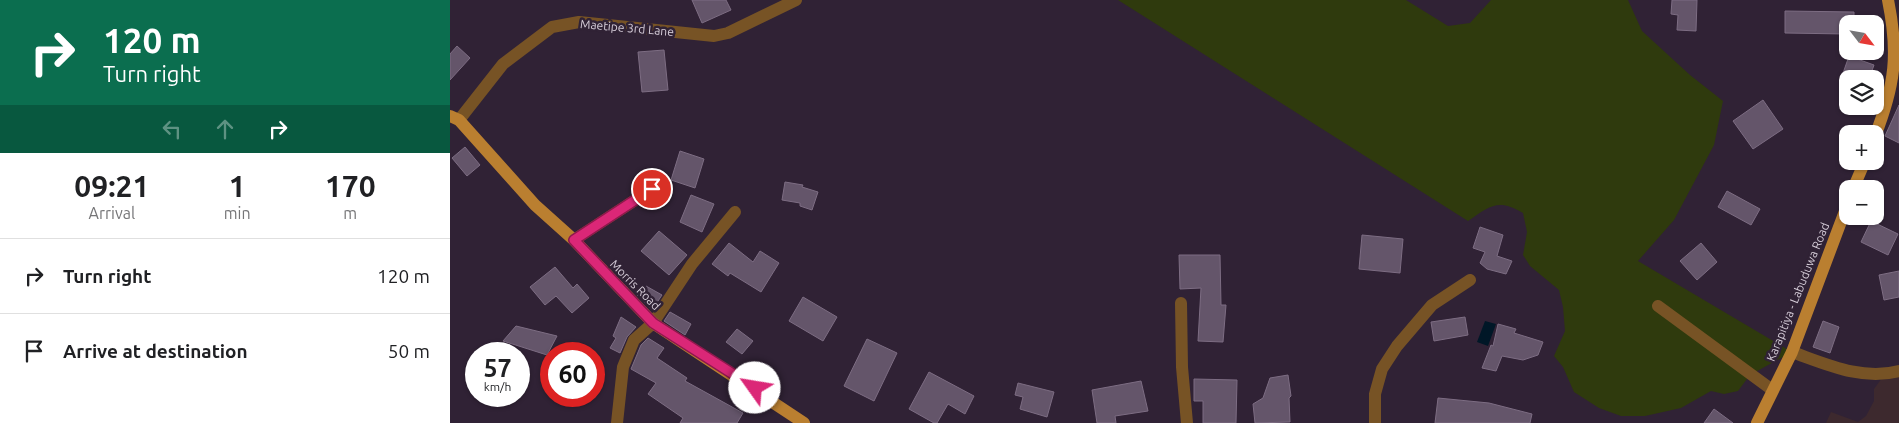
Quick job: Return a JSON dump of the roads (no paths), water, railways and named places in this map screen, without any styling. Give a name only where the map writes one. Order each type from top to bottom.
[{"type":"main road","points":[[1879,125],[1897,72],[1894,25],[1888,0]]},
{"type":"main road","name":"Morris Road","points":[[454,118],[535,205],[574,240],[653,323],[804,423]]},
{"type":"main road","name":"Karapitiya - Labuduwa Road","points":[[1757,423],[1772,389],[1792,352],[1840,225]]},
{"type":"street","name":"Maetipe 3rd Lane","points":[[454,118],[503,64],[552,27],[579,22],[714,36],[728,33],[796,0]]},
{"type":"street","points":[[574,240],[652,189]]},
{"type":"street","points":[[616,423],[623,367],[634,340],[653,323],[692,264],[735,212]]},
{"type":"street","points":[[1375,423],[1375,394],[1382,369],[1397,346],[1432,305],[1470,280]]},
{"type":"street","points":[[1182,303],[1182,367],[1188,423]]},
{"type":"street","points":[[1658,306],[1772,389]]},
{"type":"street","points":[[1792,352],[1850,372],[1885,374],[1899,371]]},
{"type":"water","points":[[1485,321],[1496,324],[1488,346],[1477,342]]}]
